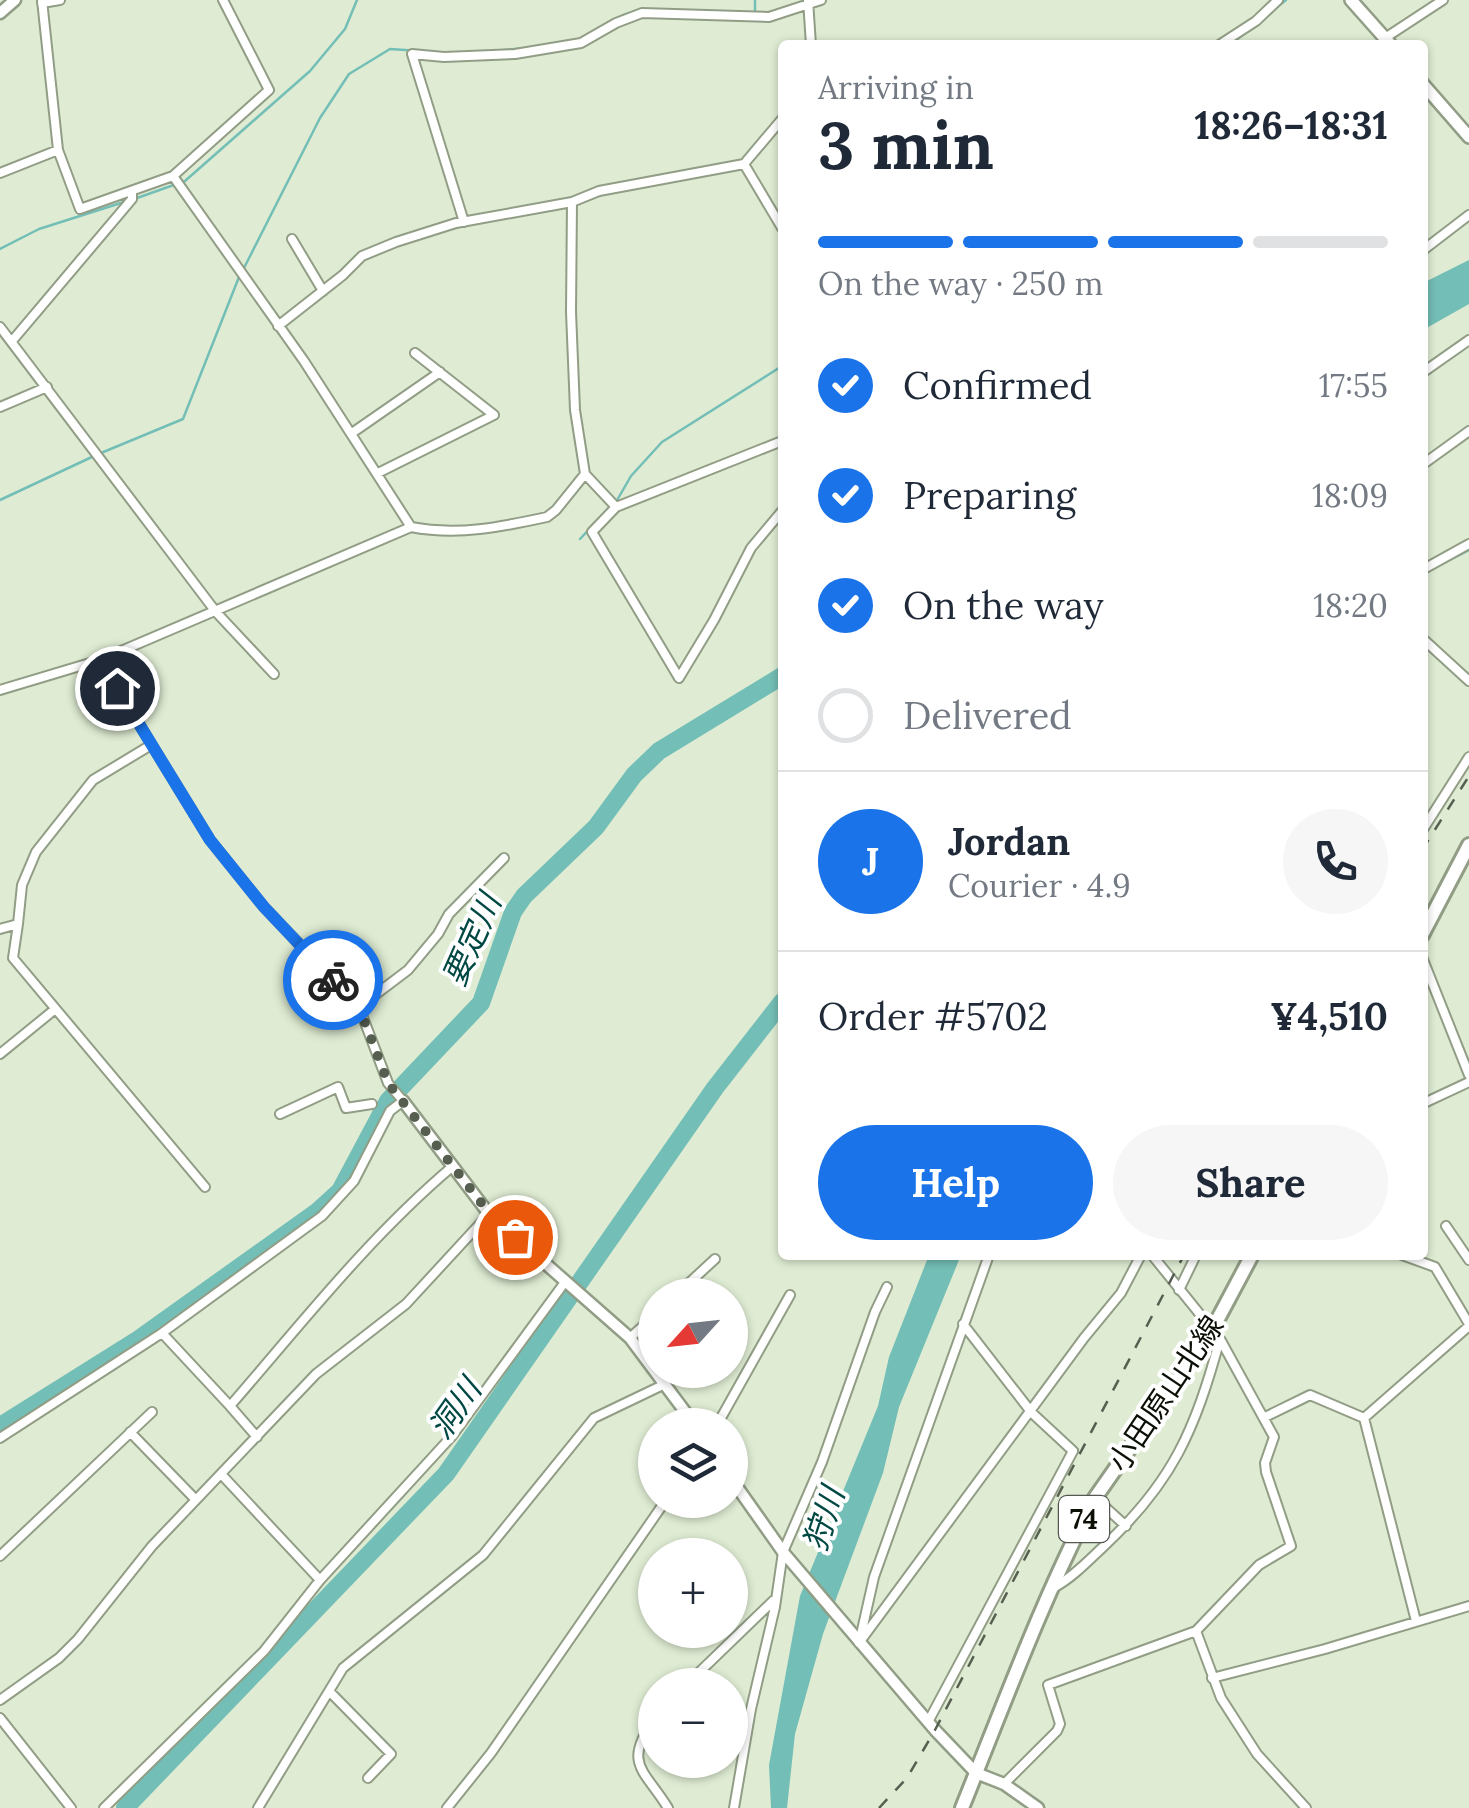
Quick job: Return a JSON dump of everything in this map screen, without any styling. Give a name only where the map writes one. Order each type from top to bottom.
[{"type":"main road","points":[[1351,0],[1386,40]]},
{"type":"main road","points":[[1428,90],[1469,137]]},
{"type":"main road","points":[[1428,924],[1469,846]]},
{"type":"main road","name":"小田原山北線","points":[[962,1808],[1052,1589],[1096,1498],[1215,1336],[1250,1260]]},
{"type":"street","points":[[0,13],[15,0]]},
{"type":"street","points":[[60,0],[42,2],[58,150],[80,209],[132,194],[173,176],[270,90],[222,0]]},
{"type":"street","points":[[464,222],[412,54],[468,57],[554,48],[590,40],[616,23],[642,13],[769,17],[821,0]]},
{"type":"street","points":[[1227,40],[1256,21],[1278,0]]},
{"type":"street","points":[[1391,40],[1444,0]]},
{"type":"street","points":[[808,3],[811,40]]},
{"type":"street","points":[[278,326],[362,256],[396,242],[464,222],[572,202],[599,191],[744,164],[778,125]]},
{"type":"street","points":[[0,173],[58,150]]},
{"type":"street","points":[[744,164],[778,221]]},
{"type":"street","points":[[173,176],[352,433],[411,527]]},
{"type":"street","points":[[12,342],[132,194]]},
{"type":"street","points":[[572,202],[574,390],[585,474],[616,507]]},
{"type":"street","points":[[1428,247],[1469,216]]},
{"type":"street","points":[[292,240],[323,291]]},
{"type":"street","points":[[0,328],[216,612],[274,674]]},
{"type":"street","points":[[1428,369],[1469,340]]},
{"type":"street","points":[[378,473],[494,415],[415,353]]},
{"type":"street","points":[[352,433],[440,372]]},
{"type":"street","points":[[0,407],[47,387]]},
{"type":"street","points":[[1428,461],[1469,431]]},
{"type":"street","points":[[778,443],[616,507],[592,532],[679,678],[750,548],[778,516]]},
{"type":"street","points":[[0,690],[100,660],[411,527],[466,532],[547,516],[585,474]]},
{"type":"street","points":[[1428,567],[1469,544]]},
{"type":"street","points":[[1428,647],[1469,681]]},
{"type":"street","points":[[100,660],[230,866],[359,1007],[388,1083],[490,1214],[638,1349]]},
{"type":"street","points":[[151,745],[93,780],[36,852],[26,872],[13,958],[205,1187]]},
{"type":"street","points":[[1428,822],[1469,757]]},
{"type":"street","points":[[359,1007],[408,970],[450,914],[504,858]]},
{"type":"street","points":[[0,929],[18,924]]},
{"type":"street","points":[[1428,973],[1469,1079],[1428,1101]]},
{"type":"street","points":[[0,1054],[54,1010]]},
{"type":"street","points":[[280,1114],[338,1088],[346,1108],[372,1104]]},
{"type":"street","points":[[0,1438],[162,1333],[339,1202],[390,1111],[403,1101]]},
{"type":"street","points":[[230,1406],[360,1254],[404,1208],[453,1166]]},
{"type":"street","points":[[0,1700],[59,1658],[152,1546],[316,1374],[406,1304],[490,1214]]},
{"type":"street","points":[[1446,1226],[1469,1260]]},
{"type":"street","points":[[694,1278],[715,1259]]},
{"type":"street","points":[[859,1643],[874,1577],[986,1260]]},
{"type":"street","points":[[859,1643],[1084,1338],[1121,1294],[1138,1260]]},
{"type":"street","points":[[1004,1784],[1060,1724],[1048,1685],[1196,1632],[1259,1565],[1291,1546],[1266,1472],[1265,1462],[1274,1442],[1265,1417],[1215,1336],[1156,1260]]},
{"type":"street","points":[[1179,1290],[1194,1260]]},
{"type":"street","points":[[1364,1418],[1469,1325],[1435,1267],[1416,1260]]},
{"type":"street","points":[[104,1808],[264,1651],[320,1580],[452,1436],[565,1282]]},
{"type":"street","points":[[734,1808],[783,1552],[822,1462],[887,1287]]},
{"type":"street","points":[[727,1408],[790,1296]]},
{"type":"street","points":[[928,1722],[1073,1452],[1032,1412],[963,1324]]},
{"type":"street","points":[[630,1338],[638,1331]]},
{"type":"street","points":[[162,1333],[257,1437]]},
{"type":"street","points":[[1052,1589],[1126,1526],[1176,1462],[1204,1394],[1215,1336]]},
{"type":"street","points":[[258,1808],[343,1668],[483,1555],[594,1418],[657,1388]]},
{"type":"street","points":[[1265,1417],[1310,1394],[1364,1418]]},
{"type":"street","points":[[0,1556],[152,1412]]},
{"type":"street","points":[[1364,1418],[1416,1621]]},
{"type":"street","points":[[130,1432],[196,1500]]},
{"type":"street","points":[[221,1474],[320,1580]]},
{"type":"street","points":[[1096,1498],[1126,1526]]},
{"type":"street","points":[[748,1502],[783,1552],[928,1722],[976,1772],[1004,1784],[1038,1808]]},
{"type":"street","points":[[447,1808],[491,1753],[654,1518]]},
{"type":"street","points":[[704,1668],[774,1600]]},
{"type":"street","points":[[1212,1678],[1469,1606]]},
{"type":"street","points":[[1196,1632],[1221,1698],[1257,1754],[1306,1808]]},
{"type":"street","points":[[329,1690],[391,1754],[368,1778]]},
{"type":"street","points":[[0,1718],[71,1808]]},
{"type":"street","points":[[645,1778],[668,1808]]},
{"type":"water","points":[[1469,260],[1469,304],[1428,327],[1428,280]]},
{"type":"water","points":[[927,1260],[959,1260],[899,1407],[883,1473],[823,1634],[795,1734],[787,1808],[771,1808],[769,1765],[800,1596],[878,1406],[889,1357]]},
{"type":"waterway","points":[[137,198],[185,181],[310,71],[345,29],[357,0]]},
{"type":"waterway","points":[[755,0],[755,13]]},
{"type":"waterway","points":[[1236,40],[1286,0]]},
{"type":"waterway","points":[[609,23],[639,11],[692,11]]},
{"type":"waterway","points":[[494,51],[536,47]]},
{"type":"waterway","points":[[243,270],[320,118],[349,74],[390,49],[451,53]]},
{"type":"waterway","points":[[0,249],[39,229],[124,202]]},
{"type":"waterway","points":[[101,453],[183,419],[239,277]]},
{"type":"waterway","points":[[616,502],[631,476],[662,442],[778,369]]},
{"type":"waterway","points":[[0,500],[94,456]]},
{"type":"waterway","points":[[580,539],[610,507]]},
{"type":"waterway","points":[[1428,571],[1469,550]]},
{"type":"waterway","name":"要定川","points":[[0,1426],[136,1341],[318,1211],[340,1191],[388,1101],[481,1003],[513,912],[524,896],[596,827],[634,775],[659,751],[778,678]]},
{"type":"waterway","name":"洞川","points":[[125,1808],[446,1474],[715,1088],[778,1007]]},
{"type":"railway","points":[[1428,841],[1469,776]]},
{"type":"railway","points":[[879,1808],[907,1778],[935,1730],[1181,1260]]},
{"type":"way so far","points":[[333,980],[359,1007],[388,1083],[490,1214],[515,1237]]},
{"type":"route","points":[[117,688],[210,840],[264,907],[333,980]]},
{"type":"water label","name":"狩川","points":[[824,1519]]}]
